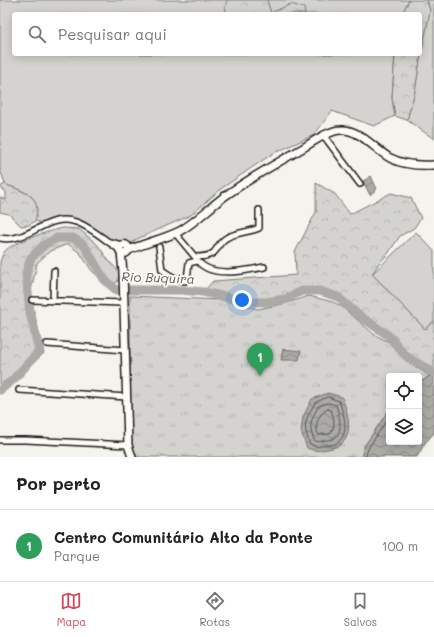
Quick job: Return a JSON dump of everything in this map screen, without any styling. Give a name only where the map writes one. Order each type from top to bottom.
[{"type":"main road","points":[[132,457],[128,446],[123,300],[124,249],[175,233],[196,220],[225,196],[255,176],[335,131],[346,130],[365,139],[391,158],[414,165],[434,165]]},
{"type":"street","points":[[324,136],[360,184]]},
{"type":"street","points":[[158,247],[162,270],[185,281],[187,279],[189,263],[196,259],[212,255],[221,243],[229,236],[258,229],[260,226],[259,210]]},
{"type":"street","points":[[0,238],[8,240],[22,236],[49,223],[69,220],[80,224],[105,241],[124,249]]},
{"type":"street","points":[[175,233],[203,266],[224,272],[245,271],[264,267]]},
{"type":"street","points":[[53,301],[54,271]]},
{"type":"street","points":[[32,300],[123,300]]},
{"type":"street","points":[[48,344],[125,350]]},
{"type":"street","points":[[19,390],[127,397]]},
{"type":"street","points":[[0,440],[26,440],[128,446]]},
{"type":"green space","points":[[0,0],[409,0],[403,12],[12,12],[12,56],[395,56],[392,98],[395,116],[374,126],[332,111],[314,135],[272,154],[222,188],[191,215],[137,239],[128,245],[105,241],[85,227],[58,220],[45,224],[35,221],[37,212],[34,199],[25,192],[5,184],[0,169]]},
{"type":"green space","points":[[227,0],[267,0],[271,12],[226,12],[225,7]]},
{"type":"green space","points":[[409,0],[427,0],[430,11],[422,50],[422,12],[403,12]]},
{"type":"green space","points":[[427,0],[434,0],[434,139],[407,120],[415,91],[430,11]]},
{"type":"green space","points":[[291,4],[304,8],[305,12],[273,12]]},
{"type":"green space","points":[[395,56],[421,56],[415,91],[407,120],[395,116],[392,98]]},
{"type":"green space","points":[[316,183],[335,194],[350,214],[391,193],[411,198],[421,218],[414,228],[400,236],[372,274],[425,329],[434,321],[434,373],[406,356],[389,336],[357,314],[338,297],[320,291],[302,291],[285,299],[266,302],[248,302],[203,292],[213,281],[296,275],[295,252],[316,212]]},
{"type":"green space","points":[[5,184],[25,193],[34,200],[37,212],[35,221],[29,225],[21,226],[9,214],[0,212],[0,197],[6,200],[6,192],[0,187]]},
{"type":"green space","points":[[63,228],[79,229],[97,244],[119,272],[118,281],[110,289],[105,282],[92,271],[80,253],[68,244],[50,251],[37,263],[31,291],[32,303],[44,353],[0,394],[1,258],[5,251],[16,244],[32,237]]},
{"type":"green space","points":[[416,232],[434,251],[434,321],[425,329],[372,274]]},
{"type":"green space","points":[[130,296],[221,300],[258,309],[283,304],[309,296],[333,302],[341,306],[375,335],[389,342],[406,361],[430,376],[422,381],[422,373],[386,373],[386,414],[365,445],[361,457],[135,457],[130,445]]},
{"type":"water","points":[[371,176],[377,189],[370,195],[363,181]]},
{"type":"water","points":[[283,349],[301,351],[299,360],[281,360]]},
{"type":"water","points":[[434,373],[434,433],[425,443],[417,457],[361,457],[365,445],[386,414],[386,445],[422,445],[422,381]]},
{"type":"water","points":[[328,393],[342,397],[347,413],[347,436],[343,442],[328,449],[315,450],[307,448],[301,431],[303,417],[312,399]]},
{"type":"waterway","name":"Rio Buquira","points":[[0,390],[14,379],[39,351],[30,312],[26,273],[31,258],[44,245],[57,238],[73,238],[84,245],[104,279],[116,290],[181,290],[203,292],[248,302],[266,302],[285,299],[302,291],[320,291],[338,297],[357,314],[389,336],[406,356],[434,373]]},
{"type":"place","name":"Centro Comunitário Alto da Ponte","points":[[260,376]]}]
